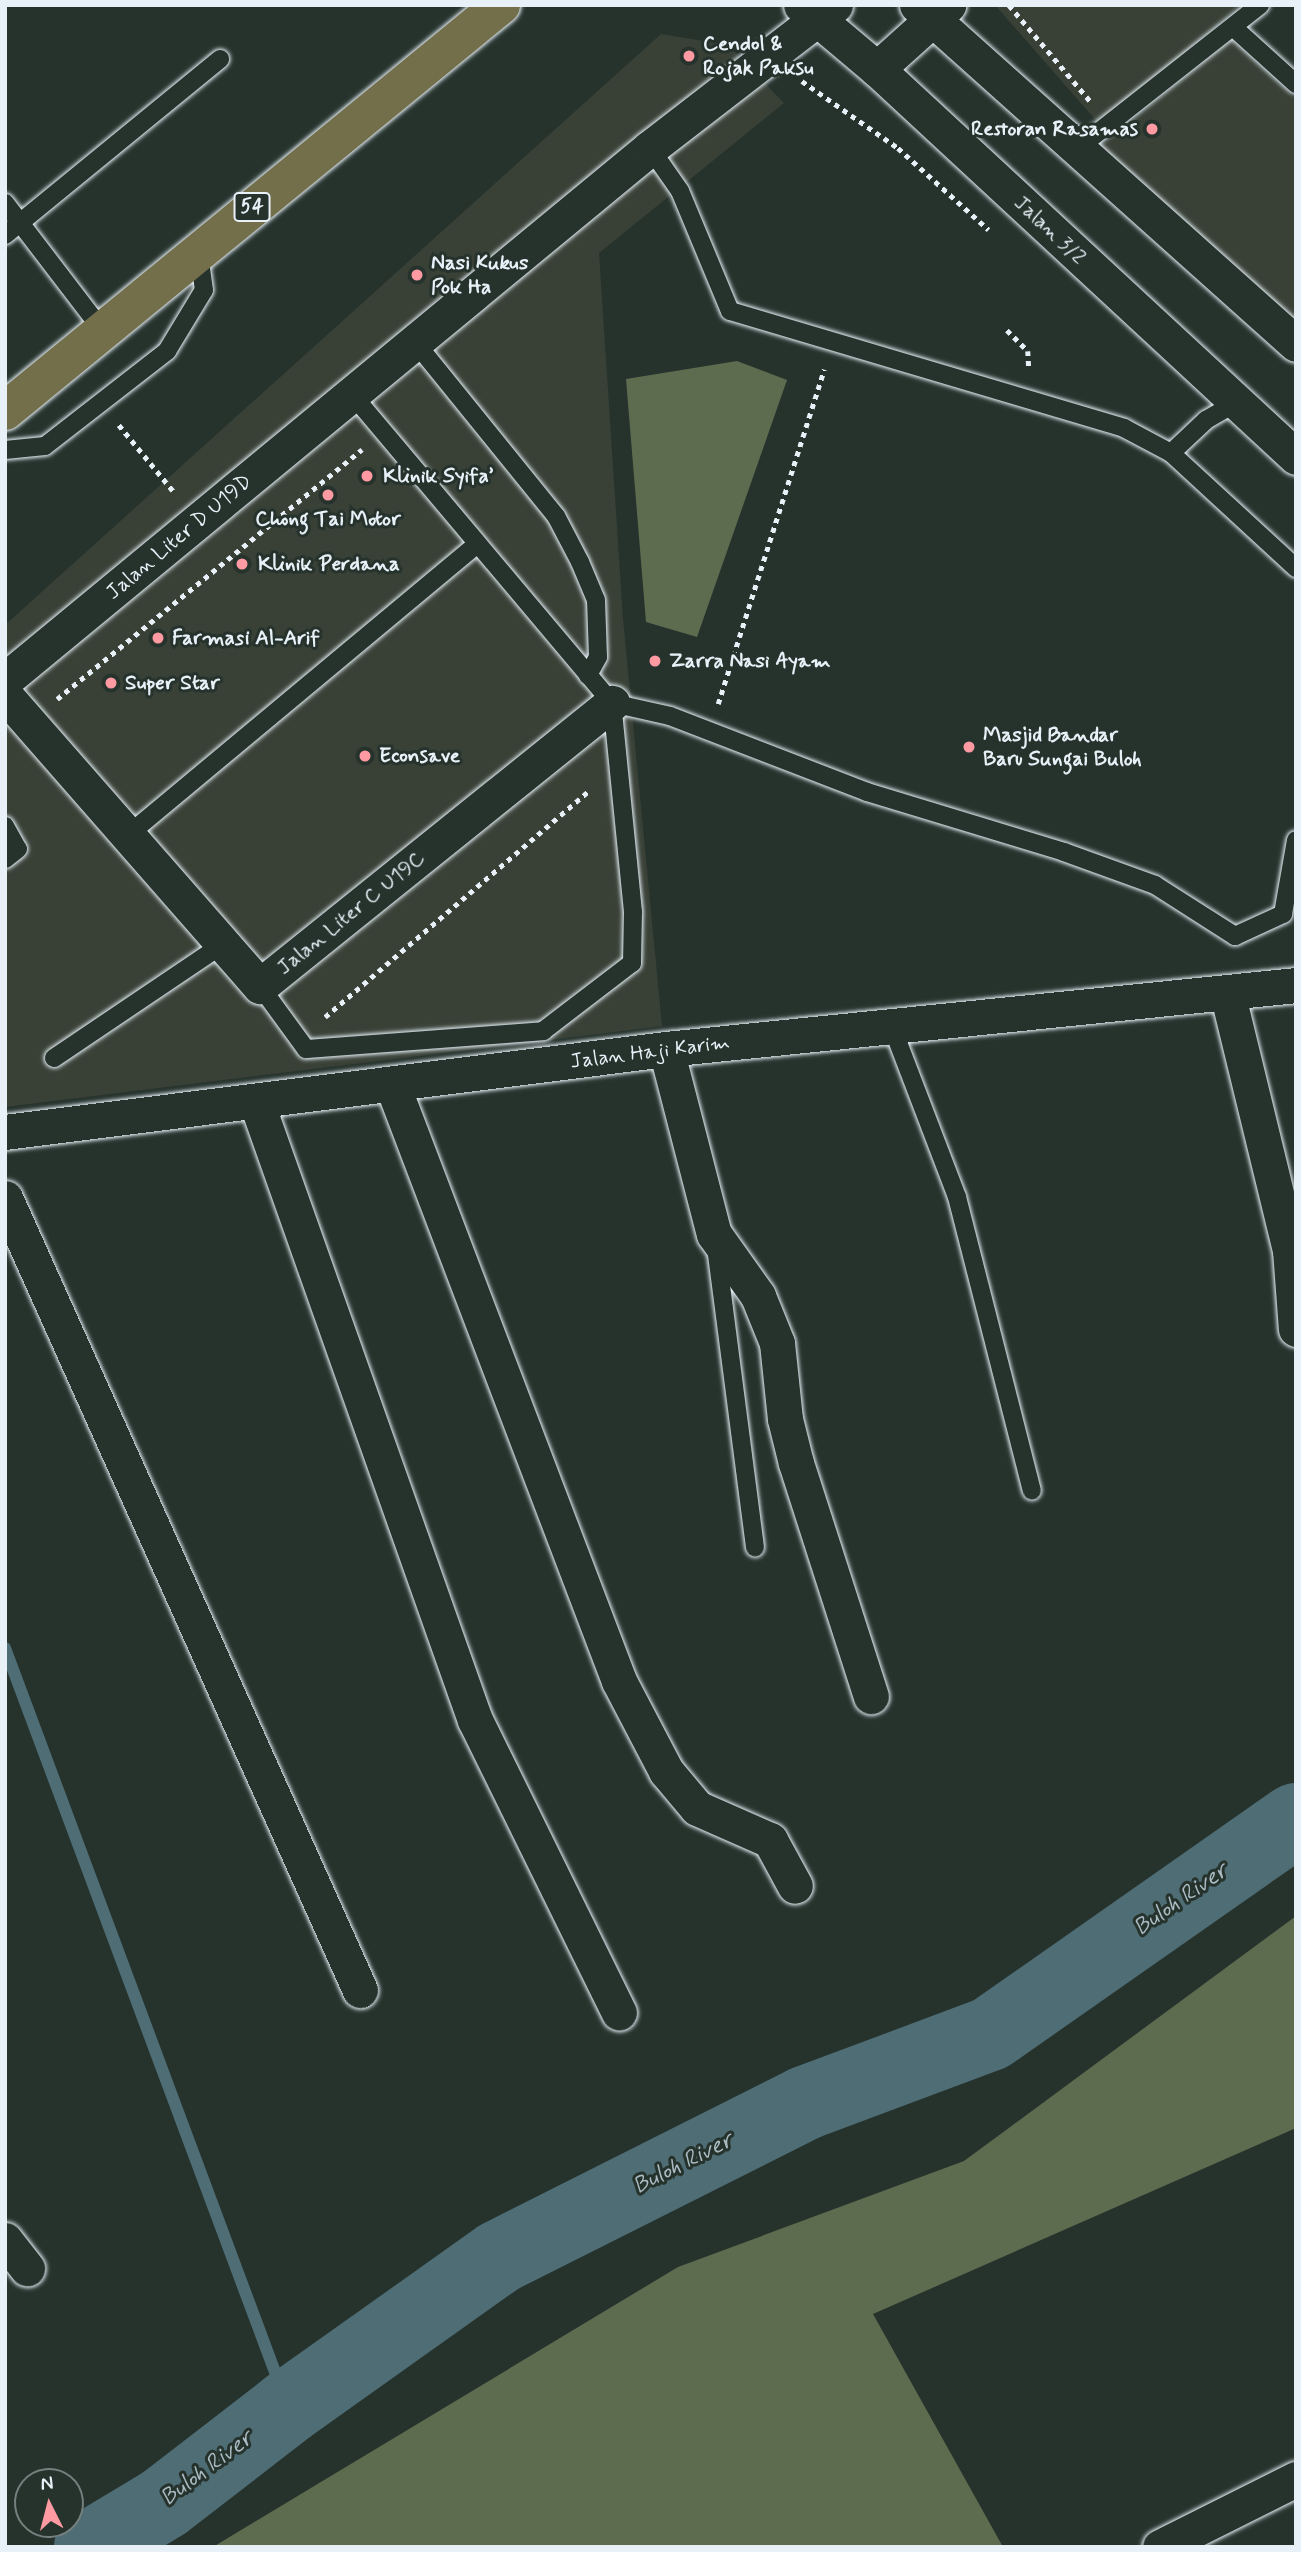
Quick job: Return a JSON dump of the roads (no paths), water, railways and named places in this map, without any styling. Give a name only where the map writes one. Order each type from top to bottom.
[{"type":"highway","points":[[491,13],[518,5]]},
{"type":"highway","name":"54","points":[[5,411],[491,13]]},
{"type":"street","name":"Jalan 3/2","points":[[818,10],[877,69],[1296,457]]},
{"type":"street","name":"Jalan Liter D U19D","points":[[5,680],[818,10]]},
{"type":"street","points":[[877,69],[932,10],[1077,149],[1296,344]]},
{"type":"street","name":"Jalan Liter C U19C","points":[[5,695],[260,986],[612,703]]},
{"type":"street","name":"Jalan Haji Karim","points":[[5,1132],[666,1049],[891,1024],[1296,985]]},
{"type":"street","points":[[1227,992],[1290,1250],[1296,1329]]},
{"type":"street","points":[[666,1049],[714,1234],[758,1296],[777,1343],[785,1419],[796,1463],[871,1696]]},
{"type":"street","points":[[392,1084],[619,1681],[666,1771],[697,1808],[770,1840],[795,1886]]},
{"type":"street","points":[[256,1101],[475,1720],[620,2013]]},
{"type":"street","points":[[5,1198],[360,1990]]},
{"type":"street","points":[[5,2240],[27,2268]]},
{"type":"street","points":[[1160,2547],[1296,2479]]},
{"type":"lane","points":[[1077,149],[1260,5]]},
{"type":"lane","points":[[1233,27],[1296,84]]},
{"type":"lane","points":[[5,235],[220,59]]},
{"type":"lane","points":[[650,148],[680,191],[730,311],[1124,428],[1171,453],[1296,568]]},
{"type":"lane","points":[[5,203],[103,331]]},
{"type":"lane","points":[[5,450],[45,446],[167,351],[204,290],[199,250]]},
{"type":"lane","points":[[415,342],[556,516],[586,573],[596,600],[598,657],[588,675]]},
{"type":"lane","points":[[351,393],[476,545],[612,703],[709,731],[867,792],[1064,852],[1155,885],[1235,936],[1283,914],[1296,840]]},
{"type":"lane","points":[[1171,453],[1206,420],[1236,403]]},
{"type":"lane","points":[[128,835],[476,545]]},
{"type":"lane","points":[[260,986],[297,1041],[306,1049],[542,1031],[632,963],[633,912],[612,703]]},
{"type":"lane","points":[[5,826],[18,849],[5,859]]},
{"type":"lane","points":[[54,1058],[223,944]]},
{"type":"lane","points":[[891,1024],[957,1197],[1032,1491]]},
{"type":"lane","points":[[714,1234],[755,1547]]},
{"type":"waterway","points":[[5,1648],[288,2407]]},
{"type":"waterway","name":"Buloh River","points":[[91,2547],[164,2503],[288,2407],[499,2257],[805,2103],[990,2034],[1296,1820]]},
{"type":"place","name":"Cendol & Rojak Paksu","points":[[689,56]]},
{"type":"place","name":"Restoran Rasamas","points":[[1152,129]]},
{"type":"place","name":"Nasi Kukus Pok Ha","points":[[417,275]]},
{"type":"place","name":"Klinik Syifa’","points":[[367,476]]},
{"type":"place","name":"Chong Tai Motor","points":[[328,495]]},
{"type":"place","name":"Klinik Perdana","points":[[242,564]]},
{"type":"place","name":"Farmasi Al-Arif","points":[[158,638]]},
{"type":"place","name":"Zarra Nasi Ayam","points":[[655,661]]},
{"type":"place","name":"Super Star","points":[[111,683]]},
{"type":"place","name":"Masjid Bandar Baru Sungai Buloh","points":[[969,747]]},
{"type":"place","name":"Econsave","points":[[365,756]]}]
